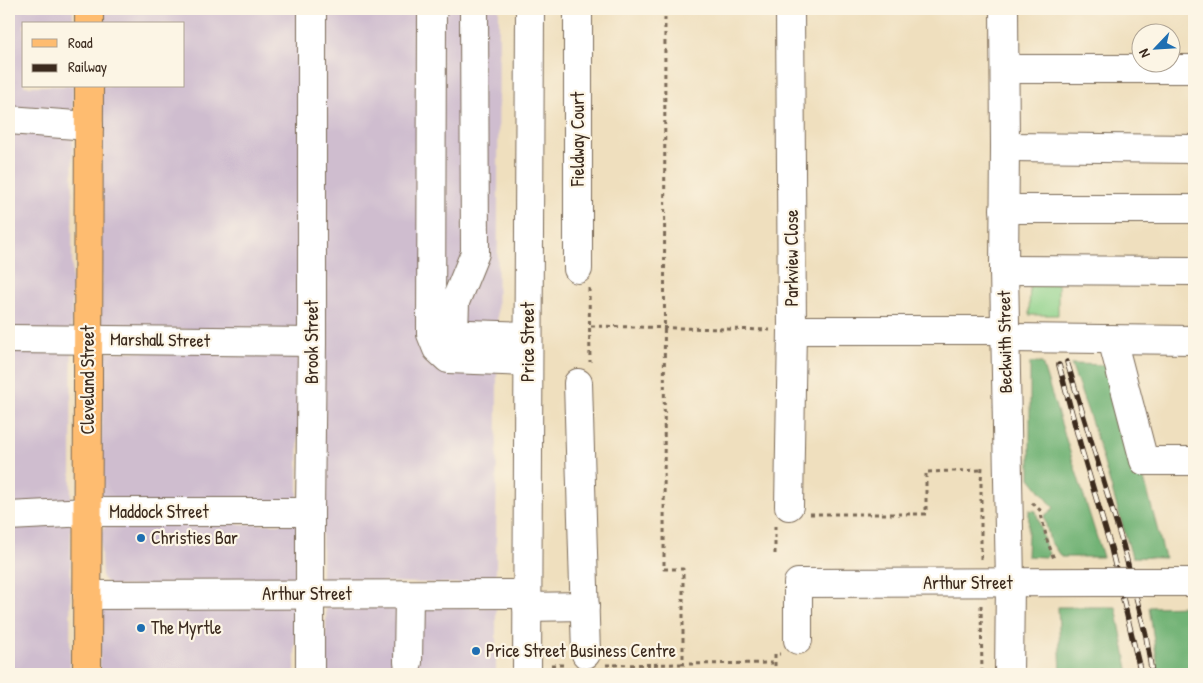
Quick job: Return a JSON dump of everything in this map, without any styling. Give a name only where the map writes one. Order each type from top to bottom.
[{"type":"main road","points":[[89,9],[89,22]]},
{"type":"main road","name":"Cleveland Street","points":[[87,674],[89,88]]},
{"type":"street","name":"Brook Street","points":[[310,674],[312,9]]},
{"type":"street","points":[[434,9],[432,12],[442,333]]},
{"type":"street","points":[[474,9],[475,253],[437,349],[448,359],[528,349]]},
{"type":"street","name":"Price Street","points":[[527,674],[530,9]]},
{"type":"street","name":"Fieldway Court","points":[[578,9],[584,278]]},
{"type":"street","name":"Parkview Close","points":[[789,506],[792,330],[790,9]]},
{"type":"street","name":"Beckwith Street","points":[[1004,9],[1004,270],[1010,583],[1009,674]]},
{"type":"street","points":[[1005,69],[1194,68]]},
{"type":"street","points":[[9,120],[89,126]]},
{"type":"street","points":[[1005,147],[1194,149]]},
{"type":"street","points":[[1004,209],[1194,209]]},
{"type":"street","points":[[1004,270],[1194,271]]},
{"type":"street","points":[[792,330],[1194,340]]},
{"type":"street","name":"Marshall Street","points":[[9,339],[312,342]]},
{"type":"street","points":[[1112,339],[1144,460],[1194,461]]},
{"type":"street","points":[[584,373],[584,606],[586,654]]},
{"type":"street","name":"Maddock Street","points":[[9,516],[88,512],[310,512]]},
{"type":"street","name":"Arthur Street","points":[[798,640],[798,583],[1194,582]]},
{"type":"street","name":"Arthur Street","points":[[87,595],[409,595],[527,600]]},
{"type":"street","points":[[408,662],[409,595]]},
{"type":"street","points":[[527,600],[584,606]]},
{"type":"path","points":[[665,9],[664,569],[683,569],[683,664],[776,664]]},
{"type":"path","points":[[584,278],[590,326],[584,373]]},
{"type":"path","points":[[590,326],[792,330]]},
{"type":"path","points":[[789,506],[789,514],[926,514],[926,472],[1008,475],[1040,510],[1047,540],[1063,583]]},
{"type":"shaded area","points":[[9,9],[73,9],[73,22],[22,22],[22,88],[73,88],[70,674],[9,674]]},
{"type":"shaded area","points":[[101,9],[301,9],[300,326],[290,332],[107,328],[101,321],[101,88],[185,88],[185,22],[101,22]]},
{"type":"shaded area","points":[[323,9],[499,9],[497,584],[322,581]]},
{"type":"shaded area","points":[[299,350],[298,503],[111,506],[100,496],[103,352]]},
{"type":"shaded area","points":[[107,524],[297,524],[295,585],[111,586],[102,578],[100,533]]},
{"type":"shaded area","points":[[295,605],[295,674],[102,674],[100,670],[100,606]]},
{"type":"shaded area","points":[[326,607],[496,607],[496,674],[326,674]]},
{"type":"green space","points":[[1030,275],[1058,276],[1058,315],[1029,315]]},
{"type":"green space","points":[[1030,363],[1042,363],[1103,557],[1061,557],[1050,541],[1044,516],[1054,508],[1030,478]]},
{"type":"green space","points":[[1071,364],[1114,365],[1165,558],[1132,557],[1092,423]]},
{"type":"green space","points":[[1029,510],[1036,511],[1049,554],[1045,557],[1027,556]]},
{"type":"green space","points":[[1194,606],[1194,674],[1159,674],[1149,607]]},
{"type":"green space","points":[[1058,607],[1116,607],[1129,674],[1061,674]]},
{"type":"railway","points":[[1067,362],[1123,545],[1146,636],[1152,674]]},
{"type":"railway","points":[[1059,365],[1111,548],[1141,674]]},
{"type":"place","name":"Christies Bar","points":[[141,538]]},
{"type":"place","name":"The Myrtle","points":[[141,628]]},
{"type":"place","name":"Price Street Business Centre","points":[[476,651]]}]
